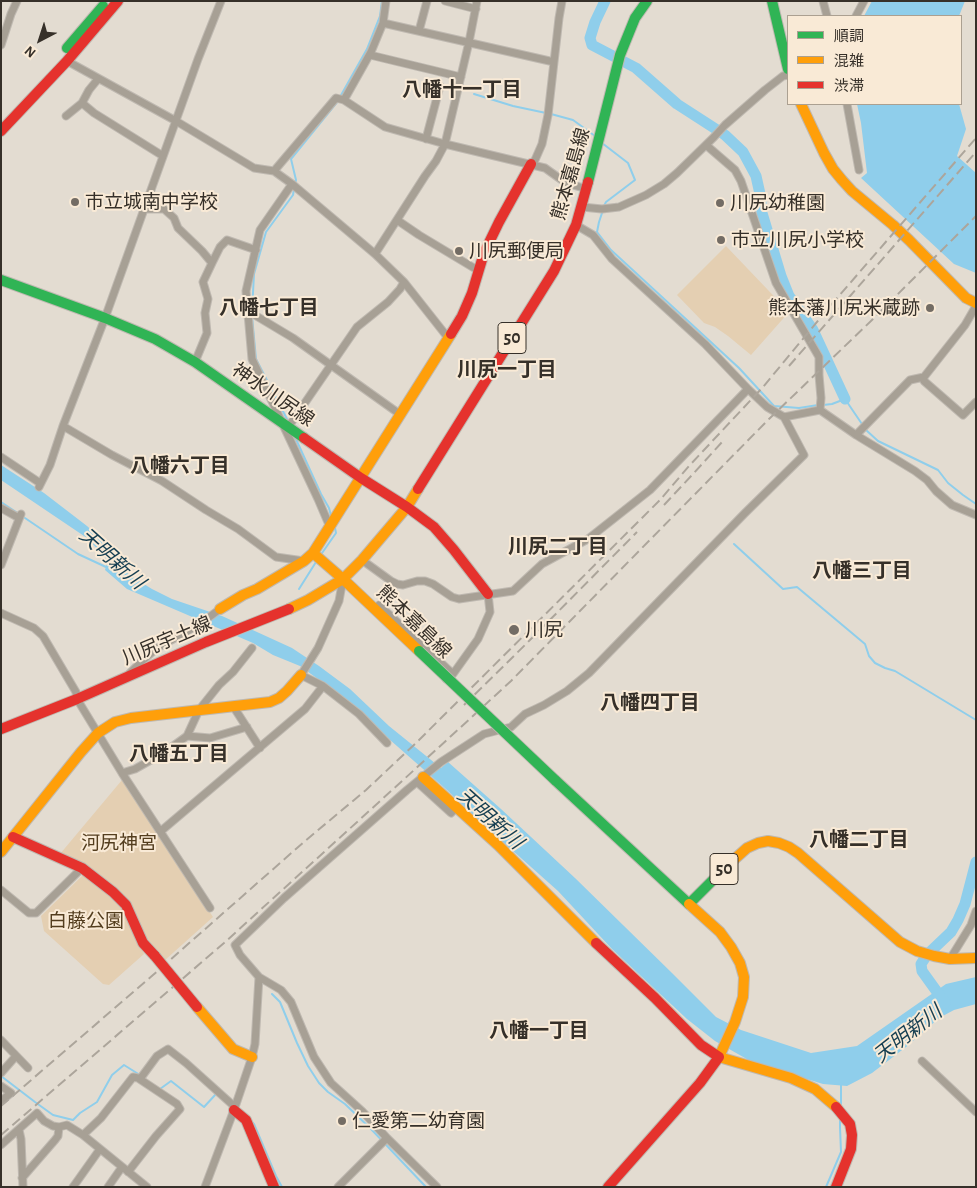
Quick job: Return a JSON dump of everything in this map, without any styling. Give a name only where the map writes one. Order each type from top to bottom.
[{"type":"main road","points":[[1,120],[72,43],[107,1]]},
{"type":"main road","points":[[1,131],[67,61],[118,1]]},
{"type":"main road","name":"熊本嘉島線","points":[[608,1187],[700,1083],[721,1053],[743,997],[744,977],[740,963],[732,947],[720,932],[555,780],[343,578],[362,560],[407,507],[554,271],[568,245],[582,207],[619,60],[635,18],[647,1]]},
{"type":"main road","points":[[772,1],[787,65]]},
{"type":"main road","points":[[801,105],[833,169],[852,192],[893,225],[966,298],[976,304]]},
{"type":"main road","points":[[220,609],[313,553],[449,339],[472,293],[484,253],[531,164]]},
{"type":"main road","name":"神水川尻線","points":[[1,280],[105,318],[155,339],[196,362],[434,527],[488,594]]},
{"type":"main road","points":[[313,553],[343,578]]},
{"type":"main road","name":"川尻宇土線","points":[[1,729],[78,699],[255,624],[308,600],[343,578]]},
{"type":"main road","points":[[1,852],[98,733],[115,722],[131,718],[270,702],[279,698],[287,691],[301,674]]},
{"type":"main road","points":[[422,779],[442,794],[498,845],[576,924],[701,1044],[737,1063],[791,1078],[815,1088],[833,1104],[850,1124],[852,1135],[850,1149],[836,1187]]},
{"type":"main road","points":[[13,837],[82,868],[113,892],[126,905],[143,944],[233,1049],[252,1057]]},
{"type":"main road","name":"50","points":[[689,904],[746,848],[768,842],[779,843],[798,852],[900,942],[917,951],[934,956],[950,959],[976,958]]},
{"type":"main road","points":[[235,1108],[246,1120],[274,1187]]},
{"type":"street","points":[[1,45],[16,1]]},
{"type":"street","points":[[1,458],[40,485],[50,465],[105,318],[198,59],[221,1]]},
{"type":"street","points":[[344,100],[370,55],[383,23],[386,1]]},
{"type":"street","points":[[419,31],[427,1]]},
{"type":"street","points":[[375,254],[436,161],[445,144],[477,5],[445,1]]},
{"type":"street","points":[[531,164],[535,160],[542,144],[548,115],[562,1]]},
{"type":"street","points":[[823,1],[827,15]]},
{"type":"street","points":[[857,15],[864,1]]},
{"type":"street","points":[[383,23],[554,62]]},
{"type":"street","points":[[370,55],[461,77]]},
{"type":"street","points":[[67,61],[176,121],[254,168],[274,171],[292,184],[375,254],[404,282],[449,339]]},
{"type":"street","points":[[582,207],[602,209],[619,207],[646,195],[664,184],[725,125],[771,85],[787,75]]},
{"type":"street","points":[[66,116],[82,103],[98,78]]},
{"type":"street","points":[[426,139],[440,86]]},
{"type":"street","points":[[274,171],[336,98],[344,100],[385,127],[445,144],[545,168],[566,183],[587,188]]},
{"type":"street","points":[[82,103],[94,113],[164,156]]},
{"type":"street","points":[[847,105],[859,170]]},
{"type":"street","points":[[706,145],[735,170],[741,181],[776,284],[819,358],[820,410]]},
{"type":"street","points":[[292,184],[260,230],[246,291],[252,359],[284,423],[330,527]]},
{"type":"street","points":[[144,209],[164,209],[174,218],[178,228],[212,263]]},
{"type":"street","points":[[397,220],[479,271]]},
{"type":"street","points":[[437,1187],[362,1111],[331,1084],[314,1057],[291,1002],[281,990],[259,977],[240,955],[235,946],[284,898],[384,809],[441,762],[484,734],[510,727],[525,714],[567,690],[589,673],[732,526],[804,456],[784,417],[767,407],[748,389],[705,344],[612,259],[593,235],[576,225]]},
{"type":"street","points":[[196,362],[207,333],[205,314],[208,299],[203,282],[220,247],[227,240],[256,250]]},
{"type":"street","points":[[284,423],[331,364],[357,327],[388,302],[404,282]]},
{"type":"street","points":[[857,434],[910,380],[924,377],[965,325],[976,304]]},
{"type":"street","points":[[248,311],[293,338],[401,414]]},
{"type":"street","points":[[924,377],[924,380],[963,415],[976,402]]},
{"type":"street","points":[[362,560],[397,584],[403,585],[425,581],[452,597],[459,599],[513,591],[542,564],[588,539],[650,490],[748,389]]},
{"type":"street","points":[[784,417],[820,410],[915,471],[952,505],[976,515]]},
{"type":"street","points":[[63,426],[112,455],[162,481],[238,529],[276,557],[304,560]]},
{"type":"street","points":[[1,508],[20,516],[1,565]]},
{"type":"street","points":[[343,578],[356,598],[444,681],[453,674],[478,639],[486,624],[490,612],[488,594]]},
{"type":"street","points":[[343,578],[358,586],[453,674]]},
{"type":"street","points":[[343,578],[339,601],[318,648],[301,674],[323,686],[359,714],[387,743]]},
{"type":"street","points":[[125,678],[157,648],[200,624],[220,609]]},
{"type":"street","points":[[1,612],[34,628],[43,636],[122,773],[210,908]]},
{"type":"street","points":[[122,773],[135,769],[165,752],[187,736],[199,710],[252,648]]},
{"type":"street","points":[[161,831],[305,709],[323,686]]},
{"type":"street","points":[[233,706],[260,748]]},
{"type":"street","points":[[187,736],[210,738],[246,727]]},
{"type":"street","points":[[422,779],[452,813],[453,811],[442,794]]},
{"type":"street","points":[[1,890],[29,913],[36,913],[82,868]]},
{"type":"street","points":[[950,959],[971,925],[976,911]]},
{"type":"street","points":[[206,1187],[252,1057],[255,1044],[259,977]]},
{"type":"street","points":[[1,1040],[28,1068]]},
{"type":"street","points":[[140,1079],[158,1056],[168,1049],[235,1108]]},
{"type":"street","points":[[1,1073],[16,1056]]},
{"type":"street","points":[[922,1061],[976,1112]]},
{"type":"street","points":[[82,1135],[101,1118],[133,1077],[140,1079],[177,1104],[180,1109],[108,1187]]},
{"type":"street","points":[[1,1086],[11,1093],[1,1101]]},
{"type":"street","points":[[1,1145],[37,1113],[44,1121],[53,1126],[68,1125],[145,1186]]},
{"type":"street","points":[[22,1178],[58,1136],[60,1127]]},
{"type":"street","points":[[19,1130],[23,1187]]},
{"type":"street","points":[[338,1187],[387,1138]]},
{"type":"street","points":[[73,1187],[100,1149]]},
{"type":"green space","points":[[726,246],[789,312],[751,355],[715,327],[704,323],[677,295]]},
{"type":"green space","name":"河尻神宮","points":[[122,780],[213,917],[164,961],[148,942],[130,903],[114,886],[84,864],[60,854]]},
{"type":"green space","name":"白藤公園","points":[[83,875],[109,894],[123,909],[144,954],[109,985],[103,984],[44,931],[41,916]]},
{"type":"water","points":[[872,1],[965,1],[959,15],[865,15]]},
{"type":"water","points":[[857,105],[959,105],[966,129],[957,156],[976,173],[976,273],[954,264],[861,178],[867,173]]},
{"type":"water","name":"天明新川","points":[[1,465],[44,493],[87,526],[116,553],[127,573],[134,578],[172,599],[222,616],[292,648],[350,689],[389,726],[441,768],[448,762],[575,878],[716,1017],[741,1030],[811,1053],[857,1046],[946,984],[976,977],[976,1004],[954,1010],[939,1018],[872,1073],[847,1086],[823,1084],[752,1062],[715,1041],[687,1019],[612,949],[558,891],[381,732],[355,706],[300,666],[273,655],[253,643],[127,589],[105,570],[107,563],[105,557],[87,538],[1,480]]},
{"type":"waterway","points":[[340,97],[367,49],[380,16],[382,1]]},
{"type":"waterway","points":[[605,1],[590,38],[592,45],[636,68],[677,104],[725,135],[743,152],[756,176],[762,213],[789,296],[813,330],[845,399]]},
{"type":"waterway","points":[[474,94],[513,106],[546,113]]},
{"type":"waterway","points":[[295,184],[296,180],[291,159],[338,101]]},
{"type":"waterway","points":[[551,114],[573,120],[595,136]]},
{"type":"waterway","points":[[602,143],[628,163],[635,180],[606,202],[604,206]]},
{"type":"waterway","points":[[252,311],[254,274],[266,232],[293,195],[294,189]]},
{"type":"waterway","points":[[603,210],[597,232],[611,250],[739,368],[774,406],[799,408],[818,405]]},
{"type":"waterway","points":[[252,316],[256,359],[288,421]]},
{"type":"waterway","points":[[823,405],[845,399],[866,430],[878,441],[938,470],[948,483],[976,504]]},
{"type":"waterway","points":[[295,437],[331,516]]},
{"type":"waterway","points":[[1,502],[16,512]]},
{"type":"waterway","name":"天明新川","points":[[25,518],[78,554],[106,567]]},
{"type":"waterway","points":[[320,556],[336,533],[335,528]]},
{"type":"waterway","points":[[734,544],[783,589],[797,587],[865,644],[869,656],[875,663],[895,671],[976,720]]},
{"type":"waterway","points":[[299,589],[316,562]]},
{"type":"waterway","name":"天明新川","points":[[945,1003],[922,971],[921,964],[930,952],[951,932],[958,920],[965,904],[976,862]]},
{"type":"waterway","points":[[272,994],[280,1002],[308,1066],[319,1083],[371,1129],[426,1187]]},
{"type":"waterway","points":[[1,1076],[53,1115],[73,1120],[97,1102],[112,1075],[124,1065],[140,1075]]},
{"type":"waterway","points":[[160,1089],[171,1081],[204,1107],[216,1094]]},
{"type":"waterway","points":[[841,1085],[841,1108]]},
{"type":"waterway","points":[[826,1187],[841,1152],[840,1117]]},
{"type":"waterway","points":[[251,1121],[282,1187]]},
{"type":"railway","points":[[1,1106],[366,790],[416,743],[660,500],[763,387],[831,305],[976,138]]},
{"type":"railway","points":[[789,366],[976,152]]},
{"type":"railway","points":[[1,1135],[224,943],[511,681],[769,419],[976,216]]},
{"type":"railway","points":[[664,505],[723,441]]},
{"type":"railway","points":[[464,705],[637,532]]},
{"type":"traffic: fast","points":[[588,182],[620,55],[635,18],[647,1]]},
{"type":"traffic: fast","points":[[772,1],[787,65]]},
{"type":"traffic: fast","points":[[67,48],[103,6]]},
{"type":"traffic: fast","points":[[1,280],[105,318],[155,339],[195,362],[304,438]]},
{"type":"traffic: fast","points":[[419,651],[555,780]]},
{"type":"traffic: fast","points":[[555,780],[689,904],[729,864]]},
{"type":"traffic: slow","points":[[801,105],[824,153],[842,180],[852,191],[909,240],[966,298],[976,303]]},
{"type":"traffic: slow","points":[[220,609],[304,561],[313,553],[451,334]]},
{"type":"traffic: slow","points":[[418,489],[407,507],[362,560],[343,579],[419,651]]},
{"type":"traffic: slow","points":[[289,609],[343,579],[313,553]]},
{"type":"traffic: slow","points":[[1,852],[81,752],[98,733],[115,722],[131,718],[270,702],[279,698],[301,675]]},
{"type":"traffic: slow","points":[[423,777],[498,845],[596,943]]},
{"type":"traffic: slow","points":[[729,864],[747,848],[758,843],[768,841],[779,843],[798,853],[900,942],[917,951],[934,956],[950,959],[976,958]]},
{"type":"traffic: slow","points":[[689,904],[720,932],[740,963],[744,977],[743,997],[735,1022],[719,1057],[791,1078],[815,1089],[836,1107]]},
{"type":"traffic: slow","points":[[197,1007],[233,1049],[252,1057]]},
{"type":"traffic: jam","points":[[1,131],[67,61],[118,1]]},
{"type":"traffic: jam","points":[[451,334],[462,316],[472,293],[484,253],[531,164]]},
{"type":"traffic: jam","points":[[418,489],[554,271],[576,225],[588,182]]},
{"type":"traffic: jam","points":[[304,438],[434,527],[488,594]]},
{"type":"traffic: jam","points":[[1,729],[77,699],[206,642],[289,609]]},
{"type":"traffic: jam","points":[[13,837],[82,868],[113,892],[126,905],[143,943],[155,956]]},
{"type":"traffic: jam","points":[[596,943],[655,998],[701,1045],[719,1057],[700,1083],[608,1187]]},
{"type":"traffic: jam","points":[[155,956],[197,1007]]},
{"type":"traffic: jam","points":[[836,1107],[850,1124],[852,1135],[851,1149],[836,1187]]},
{"type":"traffic: jam","points":[[234,1110],[246,1120],[274,1187]]},
{"type":"place","name":"市立城南中学校","points":[[75,202]]},
{"type":"place","name":"川尻幼稚園","points":[[720,203]]},
{"type":"place","name":"市立川尻小学校","points":[[721,240]]},
{"type":"place","name":"川尻郵便局","points":[[459,251]]},
{"type":"place","name":"熊本藩川尻米蔵跡","points":[[930,308]]},
{"type":"place","name":"川尻","points":[[514,630]]},
{"type":"place","name":"仁愛第二幼育園","points":[[342,1121]]},
{"type":"district","name":"八幡十一丁目","points":[[462,90]]},
{"type":"district","name":"八幡七丁目","points":[[269,308]]},
{"type":"district","name":"川尻一丁目","points":[[507,370]]},
{"type":"district","name":"八幡六丁目","points":[[180,466]]},
{"type":"district","name":"川尻二丁目","points":[[558,547]]},
{"type":"district","name":"八幡三丁目","points":[[862,571]]},
{"type":"district","name":"八幡四丁目","points":[[650,703]]},
{"type":"district","name":"八幡五丁目","points":[[179,754]]},
{"type":"district","name":"八幡二丁目","points":[[859,840]]},
{"type":"district","name":"八幡一丁目","points":[[539,1031]]}]
